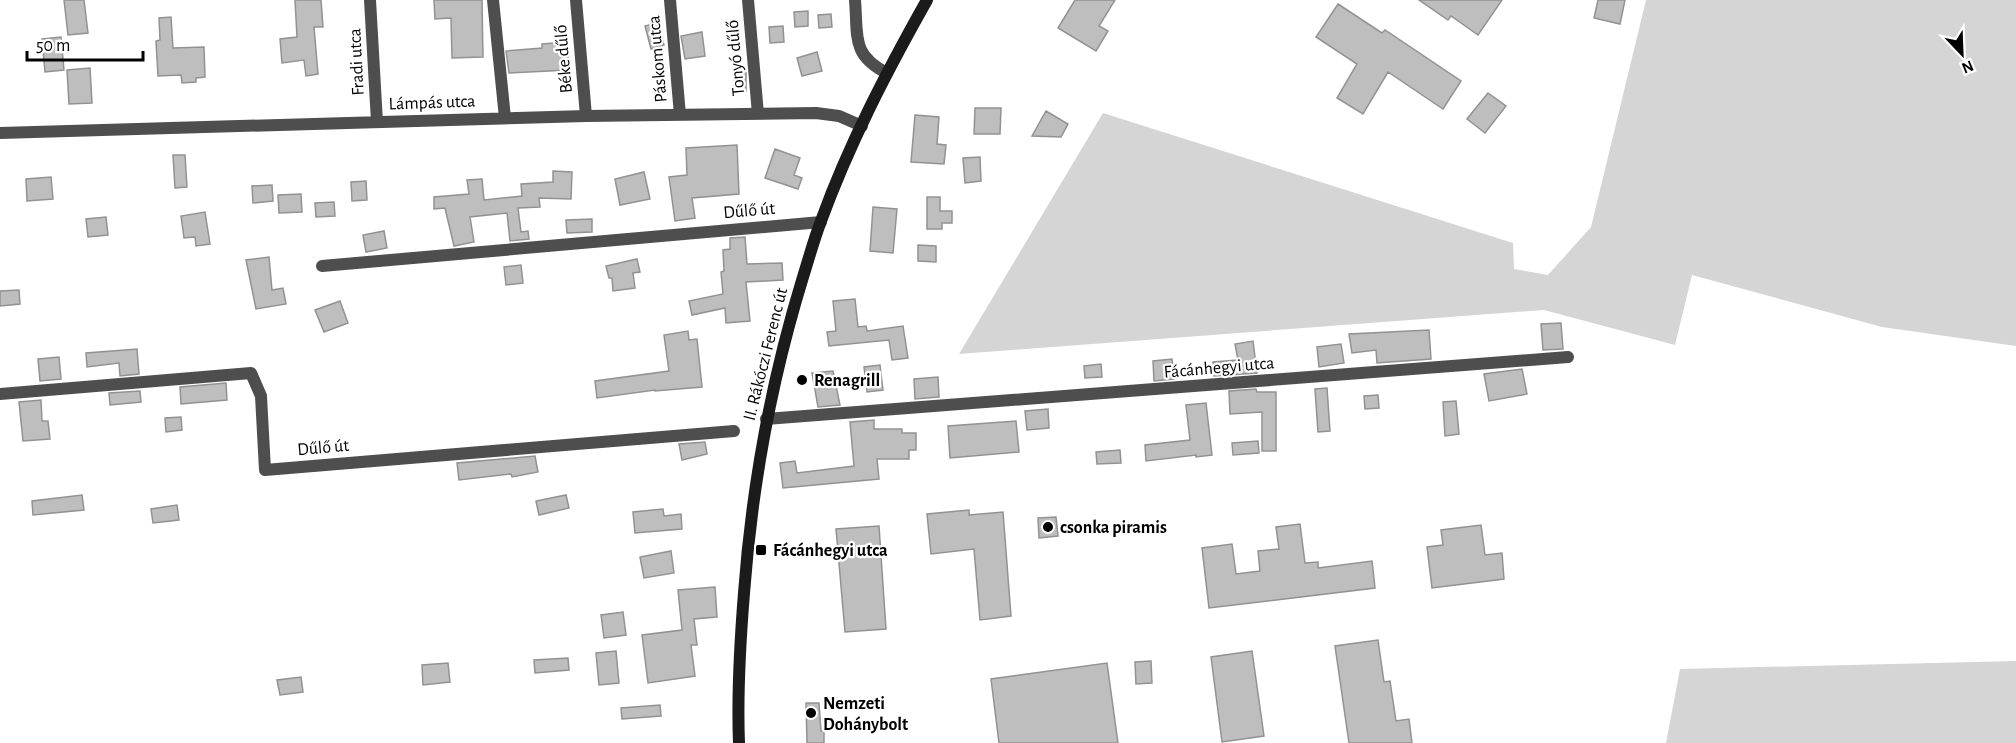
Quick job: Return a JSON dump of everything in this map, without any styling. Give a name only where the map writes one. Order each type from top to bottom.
[{"type":"main road","name":"II. Rákóczi Ferenc út","points":[[739,743],[740,646],[753,491],[766,419],[791,318],[820,222],[887,73],[927,0]]},
{"type":"street","name":"Fradi utca","points":[[370,0],[377,122]]},
{"type":"street","points":[[494,0],[505,118]]},
{"type":"street","name":"Béke dűlő","points":[[576,0],[586,116]]},
{"type":"street","name":"Páskom utca","points":[[670,0],[680,115]]},
{"type":"street","name":"Tonyó dűlő","points":[[748,0],[758,114]]},
{"type":"street","points":[[855,0],[861,52],[872,66],[887,73]]},
{"type":"street","name":"Lámpás utca","points":[[0,133],[505,118],[758,114],[829,114],[862,126]]},
{"type":"street","name":"Dűlő út","points":[[322,266],[820,222]]},
{"type":"street","name":"Fácánhegyi utca","points":[[766,419],[1568,357]]},
{"type":"street","name":"Dűlő út","points":[[0,394],[251,373],[261,396],[265,470],[734,431]]},
{"type":"shaded area","points":[[1646,0],[2016,0],[2016,346],[1882,327],[1692,275],[1675,345],[1544,310],[959,354],[1103,113],[1513,243],[1514,269],[1548,275],[1591,227]]},
{"type":"shaded area","points":[[2016,661],[2016,743],[1666,743],[1680,669]]},
{"type":"building","points":[[64,0],[84,0],[88,33],[68,35]]},
{"type":"building","points":[[295,0],[321,0],[323,27],[314,27],[318,74],[306,76],[304,60],[282,63],[280,39],[297,37]]},
{"type":"building","points":[[434,0],[482,0],[483,57],[452,58],[451,18],[435,19]]},
{"type":"building","points":[[1075,0],[1115,0],[1099,26],[1108,31],[1096,51],[1058,28]]},
{"type":"building","points":[[1419,0],[1502,0],[1478,35],[1451,16],[1448,20]]},
{"type":"building","points":[[1598,0],[1625,0],[1620,24],[1594,18]]},
{"type":"building","points":[[1338,4],[1382,33],[1385,30],[1461,81],[1443,109],[1388,72],[1363,114],[1337,98],[1357,64],[1316,37]]},
{"type":"building","points":[[808,11],[808,26],[795,27],[794,12]]},
{"type":"building","points":[[831,14],[832,27],[819,28],[818,15]]},
{"type":"building","points":[[171,17],[173,48],[204,47],[205,77],[196,78],[196,82],[182,83],[181,75],[158,76],[156,41],[160,40],[159,18]]},
{"type":"building","points":[[658,23],[664,45],[651,49],[645,26]]},
{"type":"building","points":[[783,26],[784,42],[770,43],[769,27]]},
{"type":"building","points":[[702,32],[705,56],[685,59],[681,36]]},
{"type":"building","points":[[61,37],[64,70],[45,72],[42,39]]},
{"type":"building","points":[[567,42],[569,70],[509,73],[506,51],[542,48],[542,44]]},
{"type":"building","points":[[817,52],[822,71],[802,76],[797,58]]},
{"type":"building","points":[[90,68],[92,103],[69,104],[67,70]]},
{"type":"building","points":[[735,71],[746,72],[746,91],[733,90]]},
{"type":"building","points":[[1488,93],[1506,106],[1485,133],[1467,119]]},
{"type":"building","points":[[975,108],[1001,108],[1000,134],[974,134]]},
{"type":"building","points":[[1046,111],[1068,124],[1061,137],[1032,136]]},
{"type":"building","points":[[915,115],[939,117],[937,144],[946,145],[944,164],[911,162]]},
{"type":"building","points":[[737,145],[739,194],[692,198],[695,218],[675,221],[669,177],[687,175],[686,148]]},
{"type":"building","points":[[775,149],[800,158],[794,175],[802,178],[798,189],[765,178]]},
{"type":"building","points":[[173,155],[185,155],[187,187],[175,188]]},
{"type":"building","points":[[980,157],[981,181],[965,183],[963,158]]},
{"type":"building","points":[[553,171],[572,172],[571,199],[539,198],[540,207],[518,208],[521,232],[528,231],[529,239],[510,241],[507,213],[470,217],[474,242],[454,246],[445,208],[434,209],[434,197],[469,194],[467,180],[482,179],[484,200],[522,196],[521,184],[553,182]]},
{"type":"building","points":[[644,172],[650,199],[620,205],[615,179]]},
{"type":"building","points":[[51,177],[53,199],[27,201],[26,179]]},
{"type":"building","points":[[366,181],[367,200],[352,201],[351,182]]},
{"type":"building","points":[[272,185],[273,201],[253,203],[252,186]]},
{"type":"building","points":[[301,194],[302,212],[279,213],[278,195]]},
{"type":"building","points":[[927,197],[940,197],[940,211],[952,211],[952,223],[942,223],[942,229],[927,229]]},
{"type":"building","points":[[334,202],[335,216],[316,217],[315,203]]},
{"type":"building","points":[[873,207],[897,209],[893,253],[870,251]]},
{"type":"building","points":[[205,212],[210,244],[196,246],[195,237],[184,238],[181,216]]},
{"type":"building","points":[[106,217],[108,235],[88,237],[86,219]]},
{"type":"building","points":[[592,219],[592,232],[567,233],[566,220]]},
{"type":"building","points":[[384,231],[387,248],[366,252],[363,235]]},
{"type":"building","points":[[745,237],[747,264],[782,263],[783,280],[746,282],[750,321],[726,323],[725,308],[692,315],[689,301],[723,294],[721,272],[724,271],[723,250],[730,249],[730,238]]},
{"type":"building","points":[[918,245],[936,246],[936,262],[918,261]]},
{"type":"building","points":[[269,257],[272,290],[283,288],[286,304],[256,309],[246,260]]},
{"type":"building","points":[[637,259],[640,272],[633,273],[635,288],[613,291],[612,278],[609,278],[606,266]]},
{"type":"building","points":[[521,265],[523,283],[506,285],[504,267]]},
{"type":"building","points":[[19,290],[20,304],[0,306],[0,291]]},
{"type":"building","points":[[855,299],[858,327],[866,326],[867,331],[903,326],[908,358],[892,360],[889,340],[829,346],[827,332],[836,331],[833,301]]},
{"type":"building","points":[[340,301],[348,323],[324,332],[315,310]]},
{"type":"building","points":[[1561,323],[1563,349],[1543,350],[1541,324]]},
{"type":"building","points":[[1429,330],[1431,359],[1377,363],[1376,350],[1352,353],[1349,334]]},
{"type":"building","points":[[688,331],[689,340],[697,339],[702,387],[655,390],[597,398],[595,381],[669,371],[664,335]]},
{"type":"building","points":[[1253,341],[1257,373],[1214,376],[1213,362],[1238,360],[1235,344]]},
{"type":"building","points":[[1341,344],[1344,363],[1319,367],[1317,347]]},
{"type":"building","points":[[137,349],[139,374],[120,376],[119,363],[87,367],[86,353]]},
{"type":"building","points":[[59,357],[61,379],[40,381],[38,359]]},
{"type":"building","points":[[1172,359],[1174,379],[1154,381],[1153,361]]},
{"type":"building","points":[[1101,364],[1102,377],[1085,378],[1084,366]]},
{"type":"building","points":[[880,365],[883,390],[867,392],[864,367]]},
{"type":"building","points":[[1522,369],[1527,394],[1489,401],[1484,374]]},
{"type":"building","points":[[833,371],[840,405],[818,407],[812,373]]},
{"type":"building","points":[[938,377],[939,397],[915,399],[914,379]]},
{"type":"building","points":[[226,383],[227,400],[181,404],[180,387]]},
{"type":"building","points":[[1327,388],[1330,431],[1318,432],[1315,389]]},
{"type":"building","points":[[1256,389],[1257,392],[1276,392],[1276,451],[1262,451],[1262,412],[1230,414],[1229,391]]},
{"type":"building","points":[[140,391],[141,402],[110,405],[109,393]]},
{"type":"building","points":[[1378,395],[1379,408],[1365,409],[1364,396]]},
{"type":"building","points":[[41,400],[42,421],[48,421],[50,439],[23,441],[19,402]]},
{"type":"building","points":[[1456,401],[1459,434],[1445,436],[1443,402]]},
{"type":"building","points":[[1206,403],[1212,455],[1146,461],[1145,445],[1190,440],[1186,405]]},
{"type":"building","points":[[1048,409],[1049,428],[1027,430],[1025,411]]},
{"type":"building","points":[[181,417],[182,430],[166,432],[165,418]]},
{"type":"building","points":[[874,420],[874,429],[902,429],[902,433],[916,433],[916,450],[909,450],[909,459],[877,459],[879,479],[783,488],[780,463],[795,461],[797,473],[854,466],[850,422]]},
{"type":"building","points":[[1016,421],[1019,452],[950,458],[948,426]]},
{"type":"building","points":[[1258,441],[1259,453],[1233,455],[1232,443]]},
{"type":"building","points":[[705,442],[707,454],[682,460],[679,444]]},
{"type":"building","points":[[1120,450],[1121,463],[1097,464],[1096,452]]},
{"type":"building","points":[[535,456],[538,472],[512,477],[511,474],[459,480],[457,463]]},
{"type":"building","points":[[82,495],[84,510],[33,515],[32,501]]},
{"type":"building","points":[[566,495],[569,508],[539,515],[536,501]]},
{"type":"building","points":[[177,505],[179,520],[153,523],[151,509]]},
{"type":"building","points":[[663,509],[664,516],[681,514],[682,529],[635,533],[633,512]]},
{"type":"building","points":[[969,510],[969,515],[1003,512],[1011,616],[980,620],[974,549],[931,554],[927,514]]},
{"type":"building","name":"csonka piramis","points":[[1056,517],[1058,536],[1039,538],[1038,518]]},
{"type":"building","points":[[1300,524],[1305,563],[1318,562],[1318,568],[1372,561],[1375,588],[1209,608],[1202,548],[1232,544],[1236,574],[1260,571],[1258,551],[1279,549],[1276,527]]},
{"type":"building","points":[[1481,525],[1485,555],[1502,553],[1504,579],[1432,588],[1427,547],[1443,545],[1441,530]]},
{"type":"building","points":[[879,526],[886,629],[845,632],[836,529]]},
{"type":"building","points":[[671,551],[674,573],[644,578],[640,557]]},
{"type":"building","points":[[715,587],[717,617],[694,619],[697,645],[691,645],[695,676],[648,683],[642,635],[682,630],[678,590]]},
{"type":"building","points":[[623,612],[626,635],[604,638],[601,615]]},
{"type":"building","points":[[1378,640],[1384,682],[1390,681],[1396,721],[1409,719],[1412,743],[1349,743],[1335,646]]},
{"type":"building","points":[[616,651],[619,683],[599,685],[596,653]]},
{"type":"building","points":[[1252,651],[1264,736],[1222,742],[1211,657]]},
{"type":"building","points":[[568,658],[569,670],[535,673],[534,660]]},
{"type":"building","points":[[1151,661],[1152,683],[1136,684],[1135,662]]},
{"type":"building","points":[[448,663],[450,682],[423,685],[422,665]]},
{"type":"building","points":[[1107,663],[1118,743],[999,743],[991,679]]},
{"type":"building","points":[[301,677],[303,692],[280,695],[277,680]]},
{"type":"building","points":[[806,703],[819,703],[824,743],[807,743]]},
{"type":"building","points":[[660,705],[661,716],[622,719],[621,708]]},
{"type":"place","name":"Renagrill","points":[[802,380]]},
{"type":"place","name":"csonka piramis","points":[[1048,527]]},
{"type":"place","name":"Fácánhegyi utca","points":[[761,550]]},
{"type":"place","name":"Nemzeti Dohánybolt","points":[[811,713]]}]
